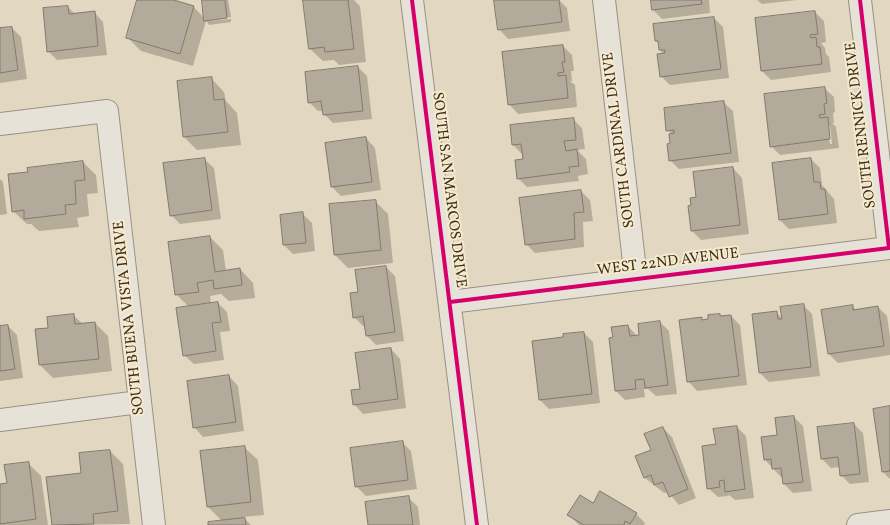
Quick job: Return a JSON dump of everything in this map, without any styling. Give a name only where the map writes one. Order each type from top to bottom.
[{"type":"street","name":"SOUTH SAN MARCOS DRIVE","points":[[412,0],[477,525]]},
{"type":"street","name":"SOUTH CARDINAL DRIVE","points":[[604,0],[636,279]]},
{"type":"street","name":"SOUTH RENNICK DRIVE","points":[[860,0],[889,248]]},
{"type":"street","name":"SOUTH BUENA VISTA DRIVE","points":[[0,124],[106,111],[154,525]]},
{"type":"street","name":"WEST 22ND AVENUE","points":[[450,302],[889,248]]},
{"type":"street","points":[[0,420],[139,402]]},
{"type":"street","points":[[858,525],[890,521]]},
{"type":"building","points":[[137,0],[174,0],[194,6],[180,54],[126,38]]},
{"type":"building","points":[[202,0],[225,0],[227,18],[204,21]]},
{"type":"building","points":[[303,0],[348,0],[354,49],[325,52],[324,47],[309,49]]},
{"type":"building","points":[[494,0],[559,0],[562,22],[498,30]]},
{"type":"building","points":[[651,0],[701,0],[702,4],[652,10]]},
{"type":"building","points":[[68,6],[69,14],[95,11],[98,46],[47,52],[43,8]]},
{"type":"building","points":[[815,11],[818,34],[810,35],[811,38],[816,37],[817,47],[820,47],[822,64],[761,71],[755,18]]},
{"type":"building","points":[[714,17],[721,69],[660,77],[657,54],[665,53],[665,50],[659,50],[658,41],[655,41],[653,24]]},
{"type":"building","points":[[12,27],[18,70],[0,73],[0,28]]},
{"type":"building","points":[[563,45],[565,62],[562,62],[564,72],[558,73],[558,76],[566,75],[568,98],[508,105],[502,52]]},
{"type":"building","points":[[358,66],[363,111],[323,115],[321,101],[308,103],[305,72]]},
{"type":"building","points":[[212,77],[214,100],[224,99],[228,132],[183,137],[177,81]]},
{"type":"building","points":[[825,87],[827,103],[824,104],[825,114],[819,115],[820,118],[828,117],[830,139],[770,147],[764,94]]},
{"type":"building","points":[[724,101],[731,153],[669,161],[667,144],[670,143],[669,134],[674,133],[674,130],[666,131],[664,108]]},
{"type":"building","points":[[574,118],[576,140],[564,141],[566,151],[577,149],[579,166],[569,167],[570,172],[517,179],[515,160],[523,159],[521,144],[512,145],[510,125]]},
{"type":"building","points":[[366,137],[372,182],[331,187],[325,143]]},
{"type":"building","points":[[205,158],[212,210],[170,216],[163,163]]},
{"type":"building","points":[[811,158],[814,182],[820,182],[821,189],[825,189],[828,214],[779,220],[772,163]]},
{"type":"building","points":[[83,161],[85,180],[75,181],[76,204],[65,205],[66,214],[24,219],[24,210],[12,212],[8,174],[28,172],[27,168]]},
{"type":"building","points":[[733,167],[740,225],[691,231],[688,206],[691,205],[690,198],[696,197],[693,172]]},
{"type":"building","points":[[581,190],[584,212],[574,213],[575,239],[525,245],[519,198]]},
{"type":"building","points":[[376,200],[381,250],[334,255],[329,204]]},
{"type":"building","points":[[303,212],[306,243],[283,245],[280,215]]},
{"type":"building","points":[[210,236],[215,272],[240,268],[242,285],[214,289],[213,280],[197,283],[199,292],[175,295],[168,242]]},
{"type":"building","points":[[386,266],[395,332],[366,336],[363,316],[353,318],[350,293],[358,292],[355,270]]},
{"type":"building","points":[[218,302],[221,322],[212,323],[216,351],[183,356],[176,308]]},
{"type":"building","points":[[804,304],[811,367],[759,373],[752,314],[777,311],[778,319],[782,319],[780,307]]},
{"type":"building","points":[[853,305],[853,310],[878,306],[884,346],[828,354],[821,310]]},
{"type":"building","points":[[74,314],[75,324],[95,322],[99,359],[39,365],[35,329],[48,328],[47,317]]},
{"type":"building","points":[[720,314],[720,316],[731,315],[739,376],[687,382],[679,320],[702,317],[702,320],[708,319],[708,315]]},
{"type":"building","points":[[660,321],[668,385],[645,388],[644,379],[635,380],[636,389],[615,391],[609,338],[613,337],[611,327],[628,325],[630,336],[639,335],[638,324]]},
{"type":"building","points":[[8,325],[15,369],[0,371],[0,326]]},
{"type":"building","points":[[584,332],[592,394],[539,400],[532,341],[563,337],[563,334]]},
{"type":"building","points":[[391,348],[398,399],[353,405],[351,390],[360,389],[355,353]]},
{"type":"building","points":[[229,375],[236,422],[193,428],[187,381]]},
{"type":"building","points":[[890,406],[890,471],[882,472],[873,409]]},
{"type":"building","points":[[794,416],[803,482],[783,484],[781,468],[772,469],[771,459],[764,460],[761,437],[777,435],[775,418]]},
{"type":"building","points":[[854,423],[860,474],[840,476],[838,457],[821,459],[817,427]]},
{"type":"building","points":[[737,426],[745,489],[725,492],[724,480],[719,481],[720,487],[707,489],[702,446],[716,444],[713,429]]},
{"type":"building","points":[[663,427],[688,489],[669,497],[663,482],[654,485],[651,475],[644,478],[635,456],[651,450],[644,434]]},
{"type":"building","points":[[403,441],[408,480],[355,487],[350,448]]},
{"type":"building","points":[[245,446],[251,502],[207,507],[200,451]]},
{"type":"building","points":[[110,450],[118,511],[93,514],[94,524],[52,525],[46,477],[81,473],[79,453]]},
{"type":"building","points":[[29,462],[36,519],[0,524],[0,484],[7,483],[4,465]]},
{"type":"building","points":[[600,491],[637,513],[630,524],[625,521],[624,525],[584,525],[567,515],[580,495],[593,503]]},
{"type":"building","points":[[409,496],[413,525],[368,525],[365,502]]},
{"type":"building","points":[[245,518],[246,525],[208,525],[208,522]]},
{"type":"cycle path","points":[[412,0],[477,525]]},
{"type":"cycle path","points":[[450,302],[889,248],[860,0]]}]
